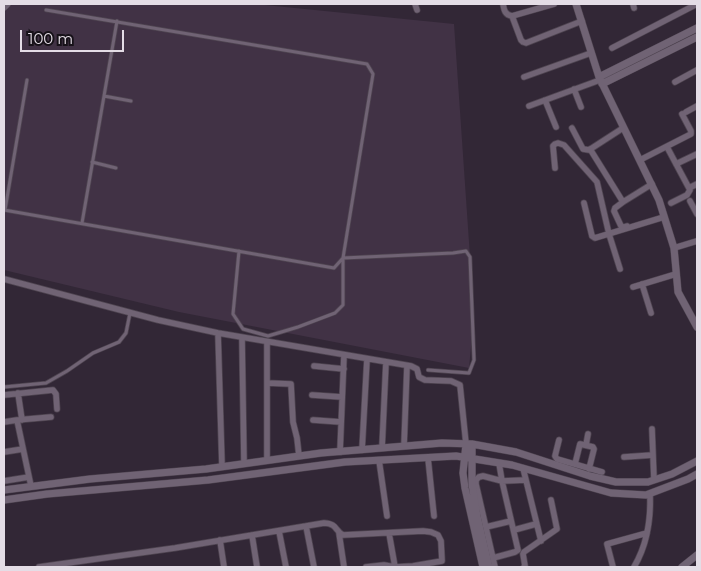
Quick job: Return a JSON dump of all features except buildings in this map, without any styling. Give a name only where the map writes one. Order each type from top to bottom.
[{"type":"street","points":[[4,7],[8,4]]},
{"type":"street","points":[[503,4],[505,12],[512,16],[552,4]]},
{"type":"street","points":[[525,4],[528,12]]},
{"type":"street","points":[[577,4],[600,80],[659,200],[674,248],[678,292],[697,327]]},
{"type":"street","points":[[612,48],[697,4]]},
{"type":"street","points":[[512,16],[523,42],[526,43],[582,22]]},
{"type":"street","points":[[600,80],[697,28]]},
{"type":"street","points":[[529,106],[600,80],[697,37]]},
{"type":"street","points":[[524,77],[591,53]]},
{"type":"street","points":[[675,82],[697,70]]},
{"type":"street","points":[[574,89],[581,107]]},
{"type":"street","points":[[545,100],[556,127]]},
{"type":"street","points":[[640,160],[691,134],[692,131],[684,113],[697,106]]},
{"type":"street","points":[[572,128],[583,149],[586,150],[624,128]]},
{"type":"street","points":[[555,168],[553,146],[558,143],[564,145],[570,151],[596,182],[620,269]]},
{"type":"street","points":[[667,146],[690,190],[687,195],[671,203]]},
{"type":"street","points":[[590,149],[623,202]]},
{"type":"street","points":[[676,164],[697,154]]},
{"type":"street","points":[[636,223],[624,227],[621,226],[614,211],[615,208],[652,184]]},
{"type":"street","points":[[689,188],[697,184]]},
{"type":"street","points":[[690,201],[697,214]]},
{"type":"street","points":[[584,203],[592,236],[597,238],[664,217]]},
{"type":"street","points":[[674,248],[697,241]]},
{"type":"street","points":[[633,287],[676,274]]},
{"type":"street","points":[[4,279],[130,313],[218,333],[412,366],[416,369],[419,377],[425,380],[451,380],[460,385],[469,444],[468,458],[488,567]]},
{"type":"street","points":[[642,284],[651,313]]},
{"type":"street","points":[[218,333],[222,466]]},
{"type":"street","points":[[242,338],[244,464]]},
{"type":"street","points":[[267,342],[267,460]]},
{"type":"street","points":[[340,452],[344,355]]},
{"type":"street","points":[[362,450],[367,359]]},
{"type":"street","points":[[382,448],[386,362]]},
{"type":"street","points":[[314,366],[344,369]]},
{"type":"street","points":[[404,446],[407,366]]},
{"type":"street","points":[[267,383],[291,384],[293,422],[299,456]]},
{"type":"street","points":[[4,395],[53,390],[56,394],[57,409]]},
{"type":"street","points":[[18,394],[23,449],[31,486]]},
{"type":"street","points":[[312,395],[342,397]]},
{"type":"street","points":[[4,422],[51,417]]},
{"type":"street","points":[[313,420],[341,422]]},
{"type":"street","points":[[652,429],[654,480]]},
{"type":"street","points":[[586,445],[588,434]]},
{"type":"street","points":[[559,440],[556,458],[616,482],[648,482],[672,474],[697,461]]},
{"type":"street","points":[[4,490],[244,464],[299,456],[442,443],[469,444],[516,452],[578,468],[589,468],[602,472]]},
{"type":"street","points":[[578,468],[579,445],[581,444],[594,448],[589,468]]},
{"type":"street","points":[[4,452],[23,449]]},
{"type":"street","points":[[624,457],[653,455]]},
{"type":"street","points":[[4,500],[47,494],[208,480],[345,462],[456,456],[523,468],[611,493],[646,495],[697,474]]},
{"type":"street","points":[[428,458],[434,516]]},
{"type":"street","points":[[468,458],[463,472],[465,488],[483,567]]},
{"type":"street","points":[[379,460],[387,516]]},
{"type":"street","points":[[493,558],[518,550],[499,463]]},
{"type":"street","points":[[523,468],[541,541]]},
{"type":"street","points":[[495,567],[476,480],[483,476],[502,481],[526,480]]},
{"type":"street","points":[[4,481],[29,477]]},
{"type":"street","points":[[634,567],[641,554],[647,532],[651,512],[650,494]]},
{"type":"street","points":[[524,567],[524,552],[557,529],[551,500]]},
{"type":"street","points":[[486,527],[512,521]]},
{"type":"street","points":[[39,567],[324,523],[335,526],[339,532],[344,567]]},
{"type":"street","points":[[514,530],[536,524]]},
{"type":"street","points":[[306,526],[314,567]]},
{"type":"street","points":[[279,531],[286,567]]},
{"type":"street","points":[[339,532],[343,534],[423,531],[438,535],[441,541],[443,564],[395,567],[384,564],[366,567]]},
{"type":"street","points":[[389,532],[395,567]]},
{"type":"street","points":[[613,567],[607,544],[647,532]]},
{"type":"street","points":[[252,535],[257,567]]},
{"type":"street","points":[[220,540],[224,567]]},
{"type":"street","points":[[682,567],[697,555]]},
{"type":"lane","points":[[46,10],[366,64],[373,74],[343,258],[343,305],[335,313],[268,336],[243,329],[233,314],[239,251]]},
{"type":"lane","points":[[82,223],[117,21]]},
{"type":"lane","points":[[27,80],[4,210],[334,268],[343,258],[466,251],[470,256],[474,360],[469,373],[428,370]]},
{"type":"lane","points":[[104,96],[130,101]]},
{"type":"lane","points":[[92,162],[116,168]]},
{"type":"lane","points":[[4,387],[46,382],[67,372],[93,353],[119,342],[126,333],[130,313]]},
{"type":"shaded area","points":[[9,4],[255,4],[454,24],[474,315],[469,368],[179,312],[4,270],[4,8]]}]
